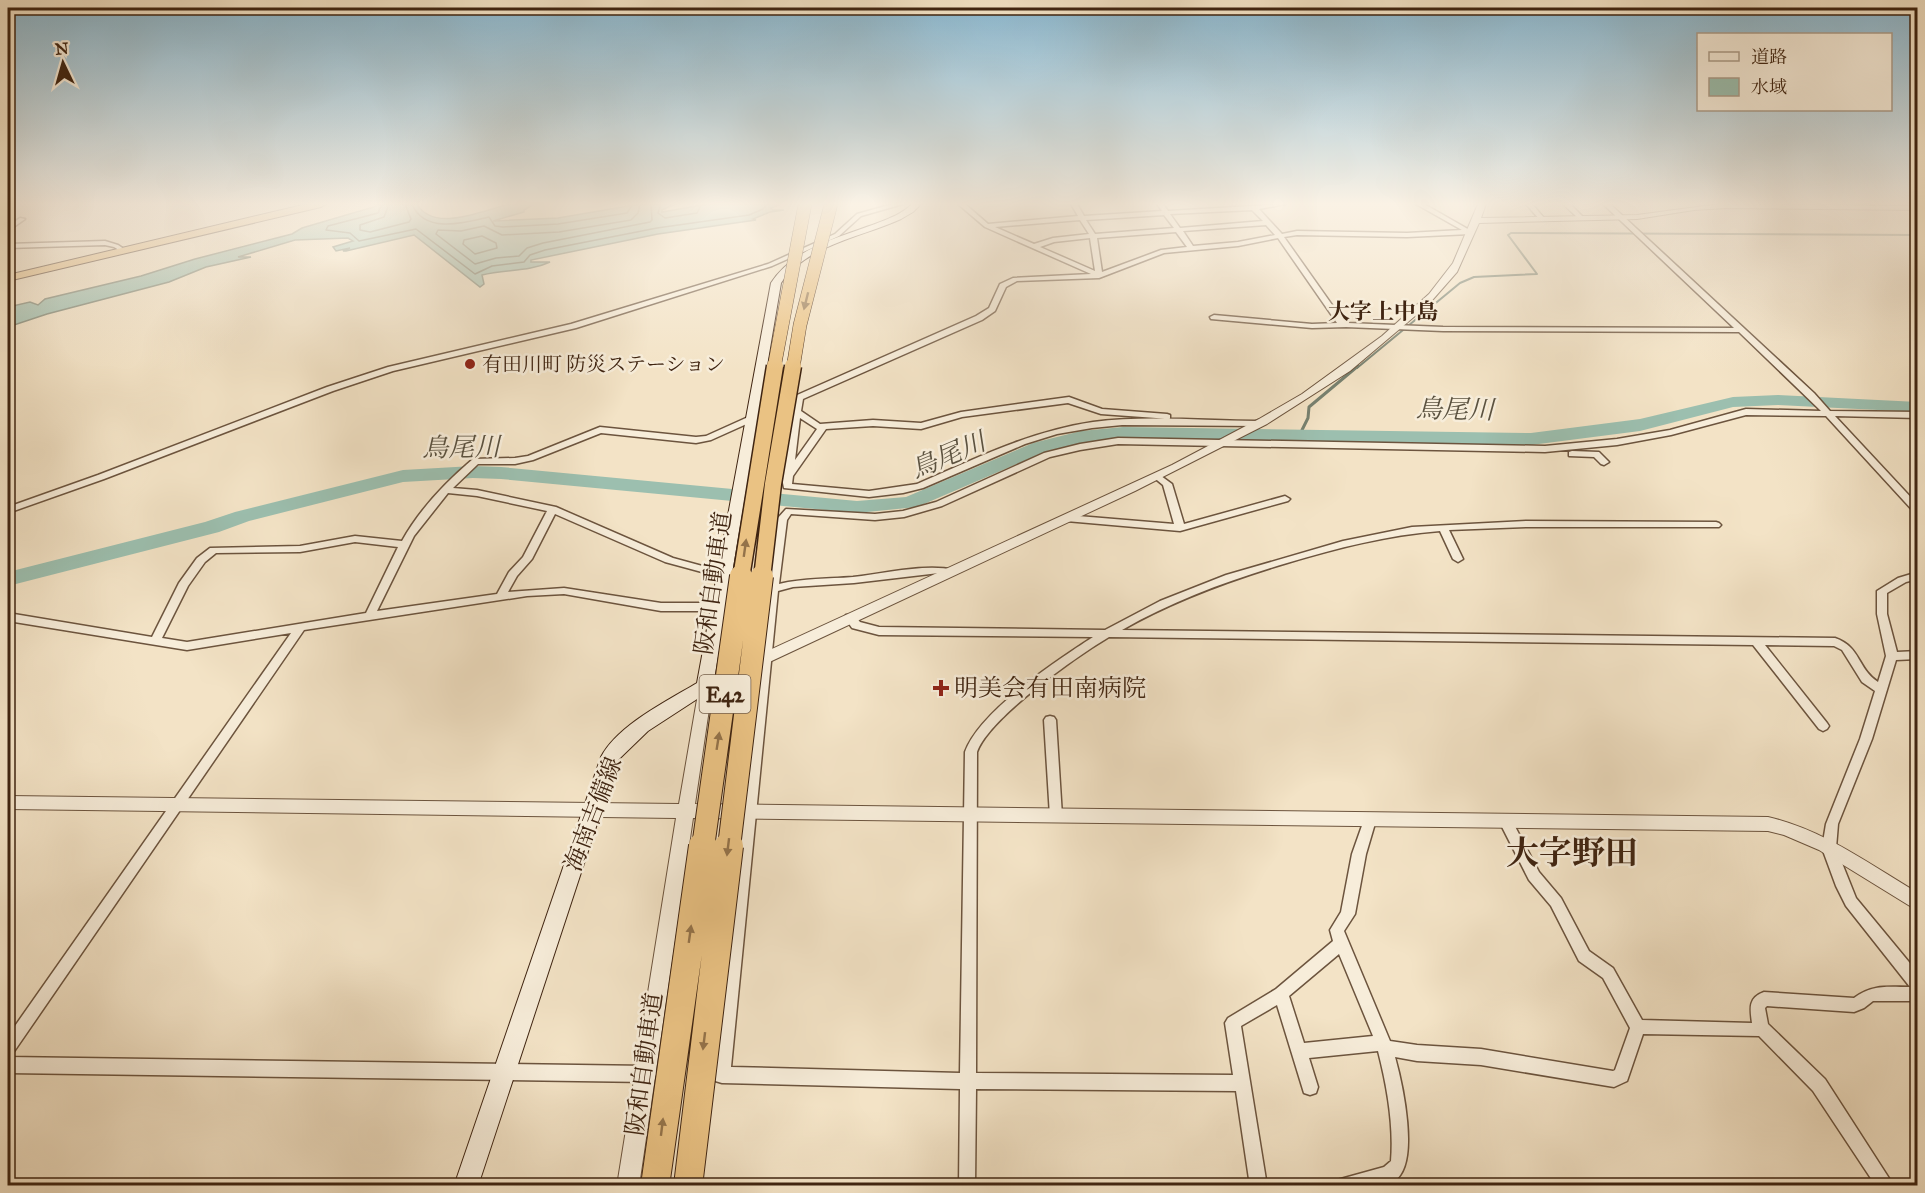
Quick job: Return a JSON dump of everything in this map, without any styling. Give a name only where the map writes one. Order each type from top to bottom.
[{"type":"highway","points":[[8,278],[87,260]]},
{"type":"highway","name":"阪和自動車道","points":[[655,1185],[748,528],[794,260]]},
{"type":"highway","name":"阪和自動車道","points":[[688,1185],[773,484],[800,324],[817,260]]},
{"type":"main road","points":[[705,686],[774,288],[782,272],[799,260]]},
{"type":"main road","name":"海南吉備線","points":[[466,1185],[610,757],[624,740],[705,686]]},
{"type":"street","points":[[8,510],[351,382],[401,366],[573,326],[782,260]]},
{"type":"street","points":[[1061,260],[1099,276]]},
{"type":"street","points":[[1097,260],[1099,276]]},
{"type":"street","points":[[369,616],[382,596],[404,544],[413,529],[474,462],[480,460],[515,461],[530,458],[600,430],[696,440],[708,438],[978,318],[995,306],[1004,286],[1010,281],[1027,277],[1099,276],[1138,260]]},
{"type":"street","points":[[1296,260],[1339,321],[1352,325]]},
{"type":"street","points":[[628,1185],[705,686],[1157,476],[1257,425],[1359,360],[1448,279],[1457,260]]},
{"type":"street","points":[[1665,260],[1827,410],[1917,511]]},
{"type":"street","points":[[1214,317],[1312,326],[1400,325],[1443,329],[1740,330]]},
{"type":"street","points":[[799,398],[786,484],[790,488],[869,494],[891,493],[920,486],[1022,442],[1074,428],[1122,422],[1257,425]]},
{"type":"street","points":[[796,412],[818,427],[873,423],[926,426],[961,415],[1069,400],[1108,412],[1257,425]]},
{"type":"street","points":[[722,1074],[782,519],[789,511],[875,517],[904,514],[939,504],[1036,459],[1068,449],[1118,441],[1539,449],[1617,442],[1671,432],[1746,412],[1827,410],[1917,415]]},
{"type":"street","points":[[787,478],[823,427]]},
{"type":"street","points":[[1539,449],[1553,454],[1592,453],[1604,462]]},
{"type":"street","points":[[1157,476],[1167,484],[1180,528]]},
{"type":"street","points":[[447,490],[477,493],[553,509],[669,560],[724,575]]},
{"type":"street","points":[[1066,518],[1180,528],[1284,500]]},
{"type":"street","points":[[501,596],[513,574],[527,559],[553,509]]},
{"type":"street","points":[[967,1185],[971,752],[977,738],[1036,683],[1106,632],[1166,601],[1250,570],[1377,535],[1443,527],[1716,525]]},
{"type":"street","points":[[1443,527],[1458,559]]},
{"type":"street","points":[[156,642],[186,579],[201,560],[214,550],[300,549],[355,540],[404,544]]},
{"type":"street","points":[[8,617],[187,646],[501,596],[564,591],[661,607],[720,600],[774,587],[939,570],[950,572]]},
{"type":"street","points":[[1917,575],[1882,591],[1882,615],[1892,656],[1866,739],[1832,824],[1829,848],[1851,902],[1917,985]]},
{"type":"street","points":[[850,618],[856,625],[879,631],[1106,632],[1840,644],[1849,652],[1866,679],[1881,689]]},
{"type":"street","points":[[8,1048],[300,628]]},
{"type":"street","points":[[1756,641],[1823,726]]},
{"type":"street","points":[[1892,656],[1917,655]]},
{"type":"street","points":[[1050,720],[1056,816]]},
{"type":"street","points":[[8,803],[1768,824],[1789,830],[1829,848],[1917,903]]},
{"type":"street","points":[[1343,1185],[1388,1175],[1395,1171],[1399,1162],[1399,1140],[1392,1083],[1384,1046],[1337,930],[1348,914],[1359,854],[1370,820]]},
{"type":"street","points":[[1300,1051],[1384,1046],[1417,1053],[1481,1057],[1614,1079],[1621,1075],[1638,1027],[1608,973],[1584,956],[1556,902],[1534,876],[1505,821]]},
{"type":"street","points":[[1259,1185],[1233,1023],[1281,994],[1341,943]]},
{"type":"street","points":[[1281,994],[1310,1088]]},
{"type":"street","points":[[1886,1185],[1819,1085],[1761,1028],[1757,1005],[1764,999],[1854,1005],[1860,1004],[1866,996],[1873,994],[1917,994]]},
{"type":"street","points":[[1638,1027],[1756,1030],[1761,1028]]},
{"type":"street","points":[[8,1065],[722,1074],[968,1081],[1242,1083]]},
{"type":"water","points":[[193,260],[239,260],[206,267],[169,282],[47,314],[8,327],[8,307],[30,302],[38,305],[45,299],[141,276]]},
{"type":"water","points":[[445,260],[533,260],[531,262],[550,262],[534,267],[482,275],[484,284],[480,287]]},
{"type":"waterway","points":[[1357,368],[1460,283],[1474,277],[1537,274],[1526,260]]},
{"type":"waterway","points":[[1304,436],[1302,430],[1308,418],[1309,407],[1358,366]]},
{"type":"waterway","name":"鳥尾川","points":[[8,579],[212,527],[242,516],[403,476],[473,472],[501,473],[857,507],[910,503],[1040,447],[1081,437],[1123,433],[1531,439],[1640,425],[1733,402],[1778,400],[1918,407]]},
{"type":"place","name":"有田川町 防災ステーション","points":[[470,364]]},
{"type":"place","name":"明美会有田南病院","points":[[941,688]]},
{"type":"district","name":"大字上中島","points":[[1383,311]]},
{"type":"district","name":"大字野田","points":[[1572,852]]}]
